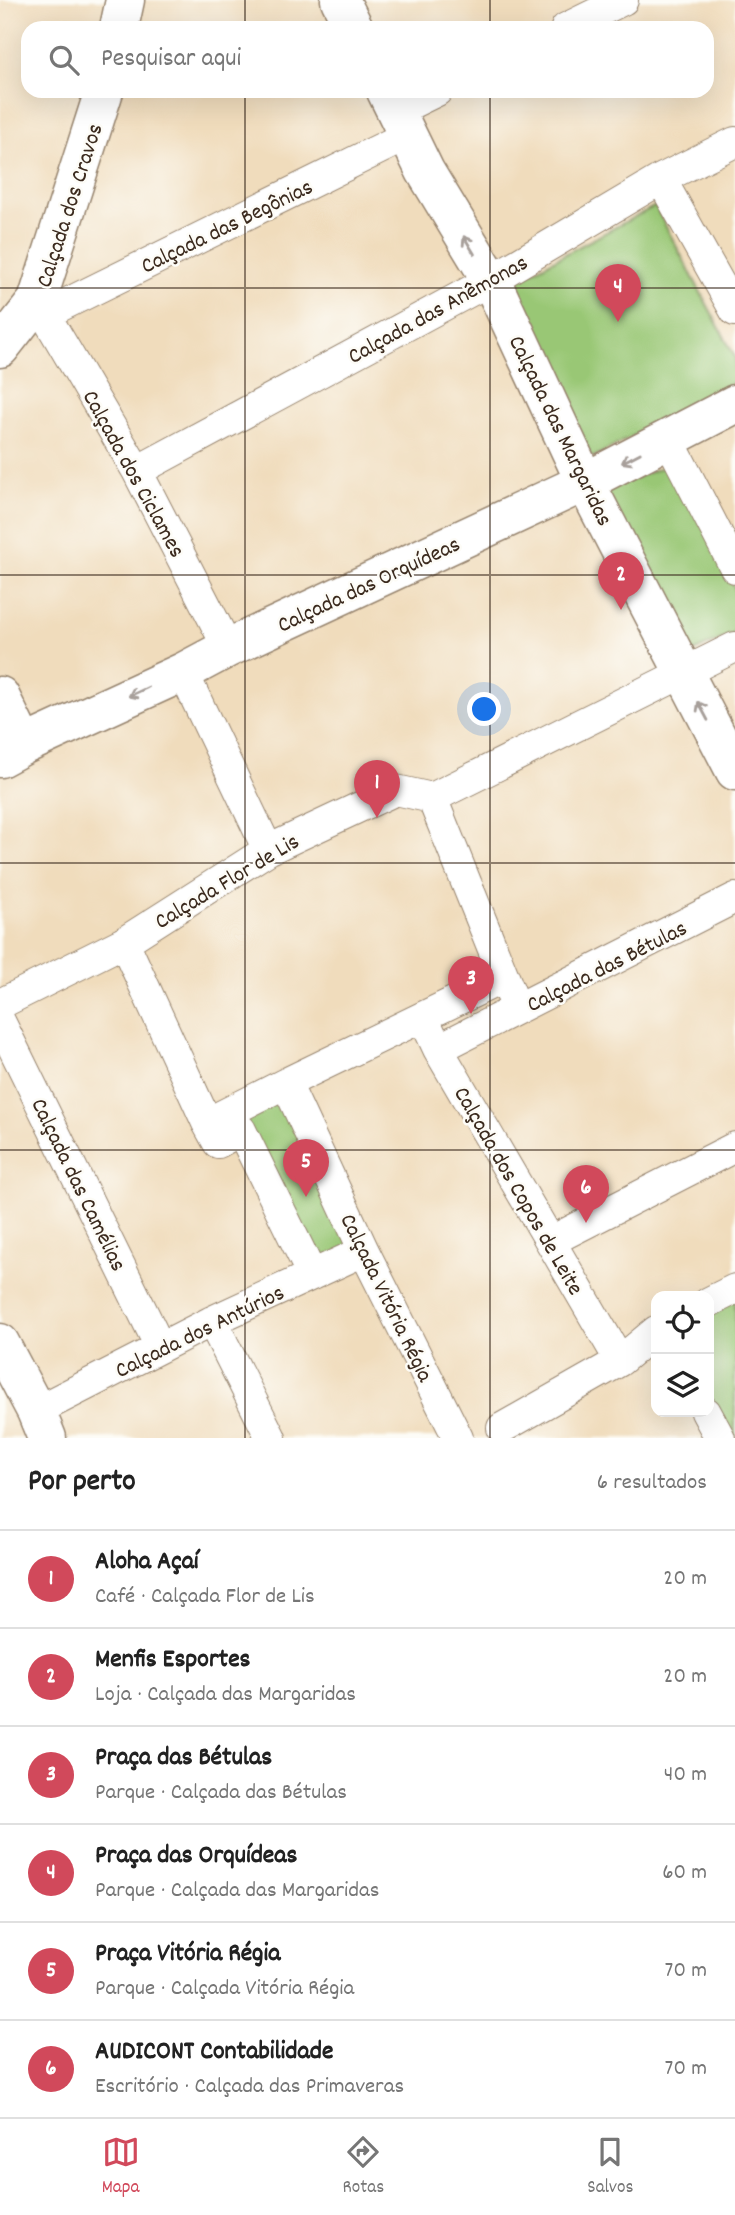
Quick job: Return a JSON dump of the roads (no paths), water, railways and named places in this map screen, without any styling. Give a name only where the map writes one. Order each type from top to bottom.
[{"type":"street","points":[[120,21],[125,0]]},
{"type":"street","points":[[340,0],[350,21]]},
{"type":"street","points":[[579,21],[613,2]]},
{"type":"street","name":"Calçada dos Cravos","points":[[0,348],[41,307],[102,98]]},
{"type":"street","name":"Calçada das Begônias","points":[[41,307],[425,98]]},
{"type":"street","name":"Calçada das Margaridas","points":[[396,113],[425,171],[491,280],[586,482],[735,771]]},
{"type":"street","name":"Calçada das Anêmonas","points":[[137,471],[491,280],[661,179],[735,142]]},
{"type":"street","points":[[661,179],[735,311]]},
{"type":"street","name":"Calçada dos Ciclames","points":[[41,307],[137,471],[228,648]]},
{"type":"street","name":"Calçada das Orquídeas","points":[[12,751],[586,482],[735,404]]},
{"type":"street","points":[[668,438],[735,568]]},
{"type":"street","points":[[518,1010],[432,798],[735,647]]},
{"type":"street","points":[[183,671],[268,850]]},
{"type":"street","points":[[0,696],[12,751]]},
{"type":"street","name":"Calçada Flor de Lis","points":[[0,1004],[124,942],[268,850],[396,790],[432,798]]},
{"type":"street","name":"Calçada das Bétulas","points":[[439,1049],[735,898]]},
{"type":"street","points":[[124,942],[218,1143],[241,1130],[312,1275]]},
{"type":"street","name":"Calçada das Bétulas","points":[[286,1083],[503,978]]},
{"type":"street","name":"Calçada dos Copos de Leite","points":[[423,1017],[620,1361]]},
{"type":"street","name":"Calçada das Camélias","points":[[2,1033],[160,1347]]},
{"type":"street","points":[[207,1123],[286,1083]]},
{"type":"street","name":"Calçada Vitória Régia","points":[[286,1083],[363,1251],[458,1438]]},
{"type":"street","points":[[551,1241],[735,1147]]},
{"type":"street","name":"Calçada dos Antúrios","points":[[41,1424],[160,1347],[363,1251]]},
{"type":"street","points":[[714,1300],[735,1289]]},
{"type":"street","points":[[212,1321],[271,1438]]},
{"type":"street","points":[[497,1435],[620,1361],[651,1335]]},
{"type":"street","points":[[0,1343],[41,1424]]},
{"type":"street","points":[[709,1417],[720,1438]]},
{"type":"place","name":"Praça das Orquídeas","points":[[618,322]]},
{"type":"place","name":"Menfis Esportes","points":[[621,610]]},
{"type":"place","name":"Aloha Açaí","points":[[377,818]]},
{"type":"place","name":"Praça das Bétulas","points":[[471,1014]]},
{"type":"place","name":"Praça Vitória Régia","points":[[306,1197]]},
{"type":"place","name":"AUDICONT Contabilidade","points":[[586,1223]]}]
